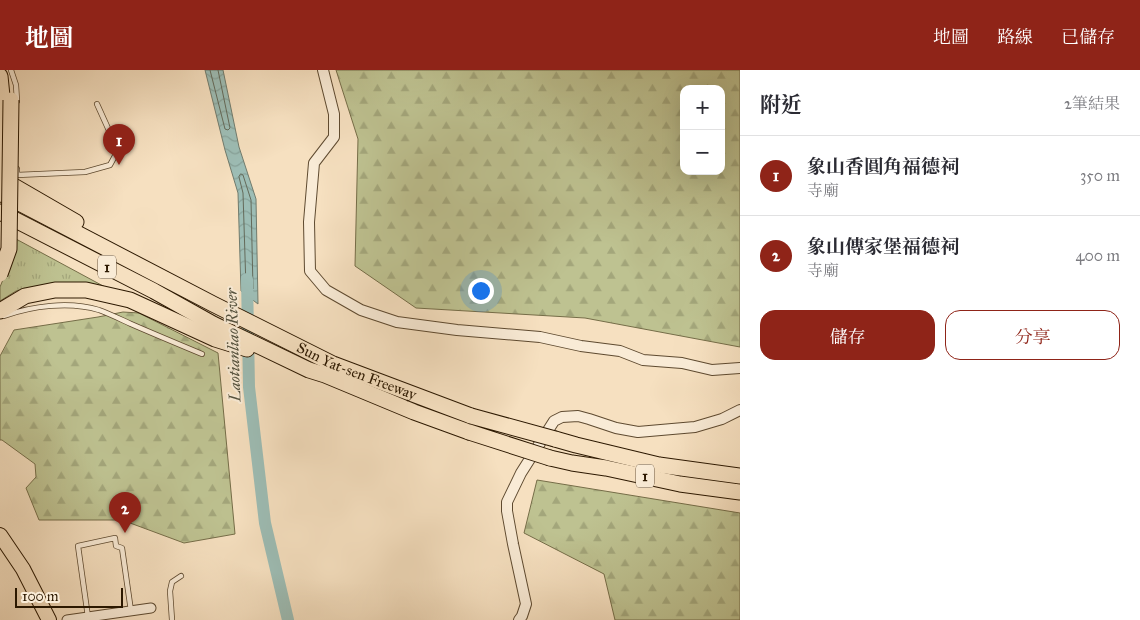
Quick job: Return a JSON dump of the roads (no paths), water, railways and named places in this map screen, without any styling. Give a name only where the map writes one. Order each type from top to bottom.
[{"type":"highway","points":[[0,274],[9,250],[12,100],[10,70]]},
{"type":"highway","points":[[0,76],[2,96],[0,171]]},
{"type":"highway","points":[[0,178],[84,227],[126,258]]},
{"type":"highway","name":"Sun Yat-sen Freeway","points":[[0,193],[213,304],[334,364],[471,416],[576,446],[659,465],[740,476]]},
{"type":"highway","name":"1","points":[[0,212],[154,291],[214,332]]},
{"type":"highway","points":[[0,311],[25,296],[55,290],[86,290],[130,300],[214,332]]},
{"type":"highway","name":"Sun Yat-sen Freeway","points":[[214,332],[414,412],[550,458],[680,484],[740,492]]},
{"type":"main road","points":[[0,535],[23,569],[49,620]]},
{"type":"main road","points":[[0,548],[16,572],[40,620]]},
{"type":"street","points":[[323,70],[334,114],[334,137],[314,163],[309,222],[310,271],[326,290],[361,310],[397,322],[457,330],[540,337],[581,346],[620,351],[642,360],[682,363],[712,370],[740,368]]},
{"type":"street","points":[[519,620],[526,604],[512,544],[507,502],[521,473],[554,421],[562,417],[578,416],[616,428],[638,432],[695,426],[722,419],[740,410]]},
{"type":"street","points":[[67,620],[151,608]]},
{"type":"lane","points":[[10,70],[16,85],[16,105]]},
{"type":"lane","points":[[17,164],[17,174],[85,172],[110,164],[116,154],[116,146],[97,104]]},
{"type":"lane","points":[[0,318],[15,312],[39,307],[78,306],[98,310],[202,354]]},
{"type":"lane","points":[[88,617],[78,546],[115,538],[116,546],[122,548],[131,611]]},
{"type":"lane","points":[[172,620],[170,591],[172,582],[181,576]]},
{"type":"water","points":[[205,70],[223,70],[239,147],[256,199],[258,304],[241,291],[238,193]]},
{"type":"waterway","name":"Laotianliao River","points":[[247,279],[249,387],[265,523],[288,620]]},
{"type":"place","name":"象山香圓角福德祠","points":[[119,165]]},
{"type":"place","name":"象山傳家堡福德祠","points":[[125,533]]}]
